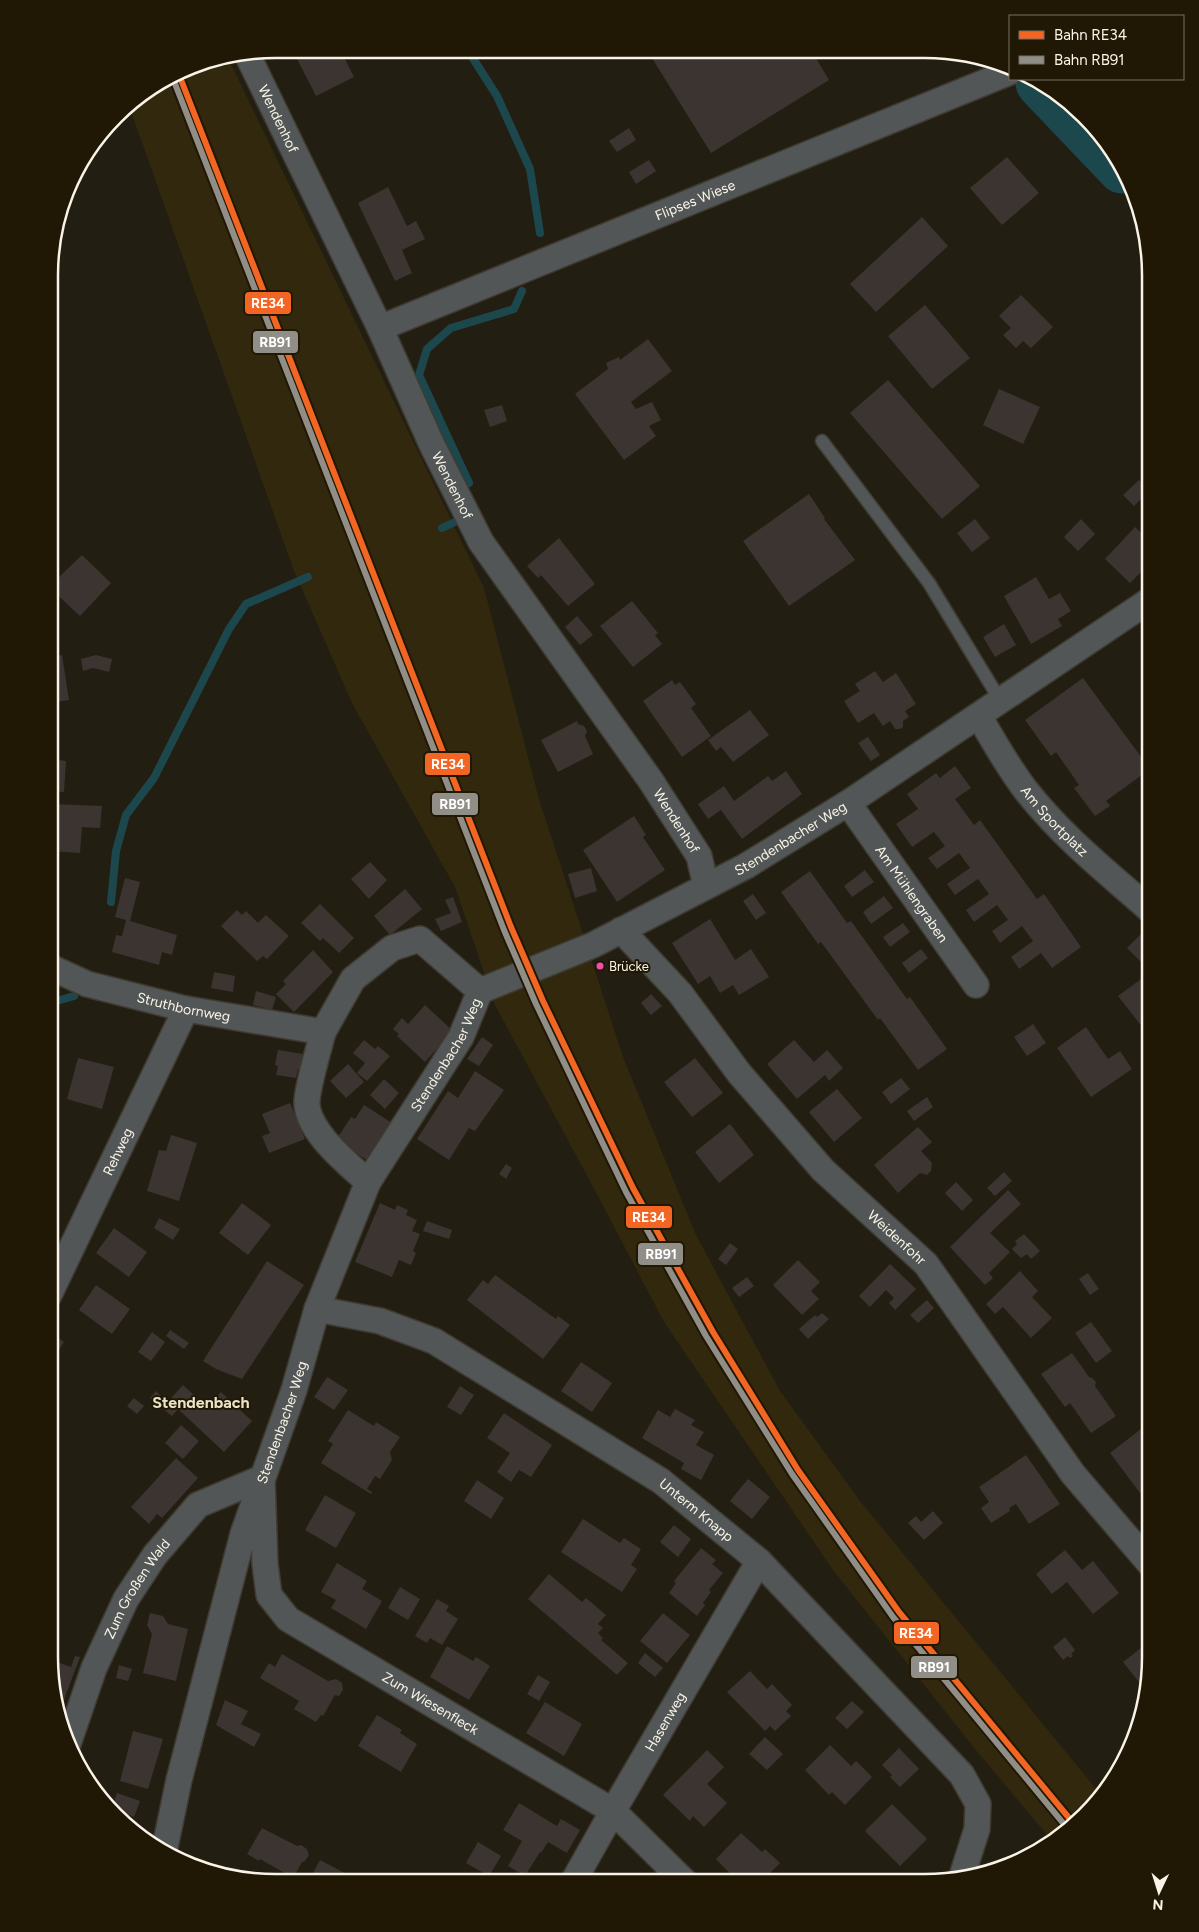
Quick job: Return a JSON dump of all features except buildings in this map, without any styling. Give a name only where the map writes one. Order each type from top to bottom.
[{"type":"street","name":"Wendenhof","points":[[249,59],[380,328],[432,445],[481,542],[651,781],[699,856],[706,886]]},
{"type":"street","name":"Flipses Wiese","points":[[380,328],[1001,76]]},
{"type":"street","name":"Stendenbacher Weg","points":[[166,1845],[179,1780],[243,1534],[294,1390],[317,1309],[368,1182],[461,1037],[480,991],[592,945],[746,866],[848,803],[1142,605]]},
{"type":"street","name":"Am Sportplatz","points":[[979,716],[1012,771],[1054,823],[1080,849],[1142,903]]},
{"type":"street","name":"Am Mühlengraben","points":[[848,803],[976,985]]},
{"type":"street","name":"Weidenfohr","points":[[621,930],[680,993],[739,1073],[823,1170],[926,1264],[1073,1474],[1142,1555]]},
{"type":"street","points":[[368,1182],[337,1154],[312,1122],[307,1102],[323,1032],[353,979],[392,948],[420,939],[480,991]]},
{"type":"street","name":"Struthbornweg","points":[[58,971],[87,984],[186,1009],[323,1032]]},
{"type":"street","name":"Rehweg","points":[[58,1276],[186,1009]]},
{"type":"street","name":"Unterm Knapp","points":[[317,1309],[380,1321],[434,1342],[662,1481],[760,1562],[962,1775],[978,1804],[977,1829],[964,1871]]},
{"type":"street","name":"Zum Großen Wald","points":[[72,1735],[94,1668],[126,1599],[155,1556],[198,1505],[262,1478]]},
{"type":"street","name":"Zum Wiesenfleck","points":[[262,1478],[265,1564],[270,1595],[288,1619],[613,1811],[677,1874]]},
{"type":"street","name":"Hasenweg","points":[[578,1874],[760,1562]]},
{"type":"lane","points":[[822,441],[929,583],[1000,700]]},
{"type":"shaded area","points":[[230,62],[484,588],[539,799],[623,1057],[696,1235],[780,1391],[860,1501],[1097,1790],[1068,1821],[1048,1836],[975,1749],[833,1570],[664,1322],[495,1005],[455,887],[353,705],[294,571],[131,111],[154,94],[178,80],[205,69]]},
{"type":"waterway","points":[[473,58],[497,96],[530,169],[540,233]]},
{"type":"waterway","points":[[1062,106],[1099,145]]},
{"type":"waterway","points":[[469,483],[419,375],[427,349],[451,328],[514,309],[522,291]]},
{"type":"waterway","points":[[442,528],[457,521]]},
{"type":"waterway","points":[[111,902],[116,851],[126,815],[154,778],[229,629],[246,604],[308,577]]},
{"type":"waterway","points":[[58,1001],[74,996]]},
{"type":"rail line","name":"RE34","points":[[181,79],[511,927],[543,1001],[633,1188],[713,1332],[798,1470],[899,1612],[1070,1819]]},
{"type":"rail line","name":"RB91","points":[[174,82],[504,930],[536,1004],[626,1192],[706,1336],[792,1474],[893,1617],[1064,1824]]},
{"type":"place","name":"Brücke","points":[[600,966]]},
{"type":"district","name":"Stendenbach","points":[[201,1402]]}]
